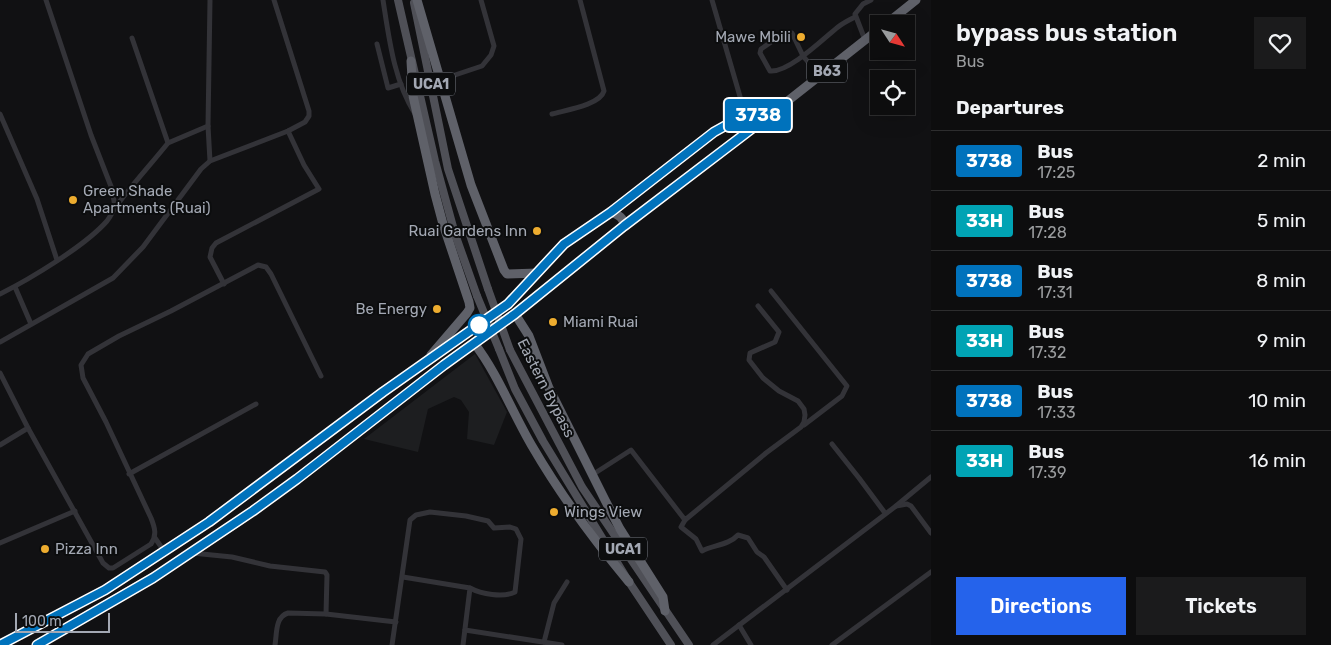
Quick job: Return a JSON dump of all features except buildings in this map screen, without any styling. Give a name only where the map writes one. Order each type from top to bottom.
[{"type":"highway","points":[[415,0],[470,185],[505,272],[513,274],[537,273]]},
{"type":"highway","points":[[897,15],[916,0]]},
{"type":"highway","name":"B63","points":[[37,645],[147,582],[297,479],[474,343],[515,314],[624,226],[870,36]]},
{"type":"highway","points":[[411,61],[413,96],[443,224],[470,302],[470,308],[467,313],[423,365]]},
{"type":"highway","name":"B63","points":[[0,645],[105,590],[209,522],[508,304],[564,244],[611,212],[714,132],[732,122],[775,111]]},
{"type":"highway","points":[[611,212],[622,218],[624,226]]},
{"type":"highway","points":[[515,314],[529,336],[549,388],[620,529],[663,597],[665,611]]},
{"type":"highway","points":[[474,343],[485,357],[531,444],[572,510],[630,582]]},
{"type":"highway","points":[[209,522],[220,533]]},
{"type":"highway","points":[[139,568],[147,582]]},
{"type":"highway","points":[[105,590],[112,603]]},
{"type":"main road","name":"Eastern Bypass","points":[[398,0],[435,161],[455,234],[477,296],[515,389],[543,441],[671,645]]},
{"type":"main road","name":"Eastern Bypass","points":[[415,0],[448,169],[510,350],[582,487],[688,645]]},
{"type":"street","points":[[46,0],[112,189],[115,207]]},
{"type":"street","points":[[210,0],[208,126],[210,161]]},
{"type":"street","points":[[0,342],[121,272],[143,247],[201,169],[210,161],[288,131],[305,122],[309,116],[309,111],[274,0]]},
{"type":"street","points":[[383,0],[401,84],[420,123]]},
{"type":"street","points":[[440,80],[482,66],[491,55],[494,46],[481,0]]},
{"type":"street","points":[[552,114],[592,103],[604,94],[602,80],[580,0]]},
{"type":"street","points":[[712,0],[741,100],[750,117]]},
{"type":"street","points":[[865,40],[855,17],[856,12],[863,4],[871,0]]},
{"type":"street","points":[[821,76],[803,56],[790,32],[786,32],[761,48],[760,51],[770,71],[773,72],[803,56],[840,25],[855,17]]},
{"type":"street","points":[[132,38],[168,143]]},
{"type":"street","points":[[377,44],[388,88],[401,84]]},
{"type":"street","points":[[0,114],[37,199],[57,260]]},
{"type":"street","points":[[0,294],[15,287],[57,260],[94,233],[107,220],[115,207],[168,143],[208,126]]},
{"type":"street","points":[[224,284],[210,257],[212,248],[216,243],[318,189],[288,131]]},
{"type":"street","points":[[164,552],[155,538],[151,518],[83,378],[81,365],[88,354],[258,265],[266,267],[281,291],[321,376]]},
{"type":"street","points":[[15,287],[31,324]]},
{"type":"street","points":[[771,291],[847,386],[842,396],[766,453],[686,520],[681,527],[696,539],[702,551],[730,542],[738,536],[748,538],[787,590]]},
{"type":"street","points":[[758,306],[779,332],[775,342],[750,353],[748,360],[762,378],[798,401],[804,409],[805,415],[801,427]]},
{"type":"street","points":[[0,372],[28,428],[103,563],[109,568],[113,568],[139,553],[151,544],[155,538]]},
{"type":"street","points":[[129,474],[256,404]]},
{"type":"street","points":[[0,444],[28,428]]},
{"type":"street","points":[[832,444],[885,514]]},
{"type":"street","points":[[592,475],[631,450],[686,520]]},
{"type":"street","points":[[714,645],[896,506],[931,477]]},
{"type":"street","points":[[896,506],[907,504],[911,506],[931,533]]},
{"type":"street","points":[[0,544],[75,511]]},
{"type":"street","points":[[392,645],[410,520],[416,514],[430,512],[466,516],[488,521],[494,528],[510,527],[516,529],[521,539],[515,592],[512,594],[478,592],[470,588],[403,578]]},
{"type":"street","points":[[191,553],[232,557],[270,566],[325,572],[327,575],[326,614]]},
{"type":"street","points":[[832,645],[931,572]]},
{"type":"street","points":[[544,642],[554,603],[567,582]]},
{"type":"street","points":[[463,645],[470,588]]},
{"type":"street","points":[[275,645],[279,619],[288,612],[326,614],[396,622]]},
{"type":"street","points":[[739,625],[751,645]]},
{"type":"street","points":[[465,630],[562,645]]},
{"type":"shaded area","points":[[475,354],[507,412],[494,445],[467,439],[469,412],[461,400],[454,397],[428,409],[418,452],[364,439]]},
{"type":"bus line","name":"3738","points":[[0,645],[105,590],[209,522],[383,392],[508,304],[564,244],[611,212],[714,132],[732,122],[775,111],[624,226],[515,314],[444,365],[297,479],[238,522],[153,578],[37,645]]},
{"type":"place","name":"Mawe Mbili","points":[[801,37]]},
{"type":"place","name":"Green Shade Apartments (Ruai)","points":[[73,200]]},
{"type":"place","name":"Ruai Gardens Inn","points":[[537,231]]},
{"type":"place","name":"Be Energy","points":[[437,309]]},
{"type":"place","name":"Miami Ruai","points":[[553,322]]},
{"type":"place","name":"Wings View","points":[[554,512]]},
{"type":"place","name":"Pizza Inn","points":[[45,549]]}]
